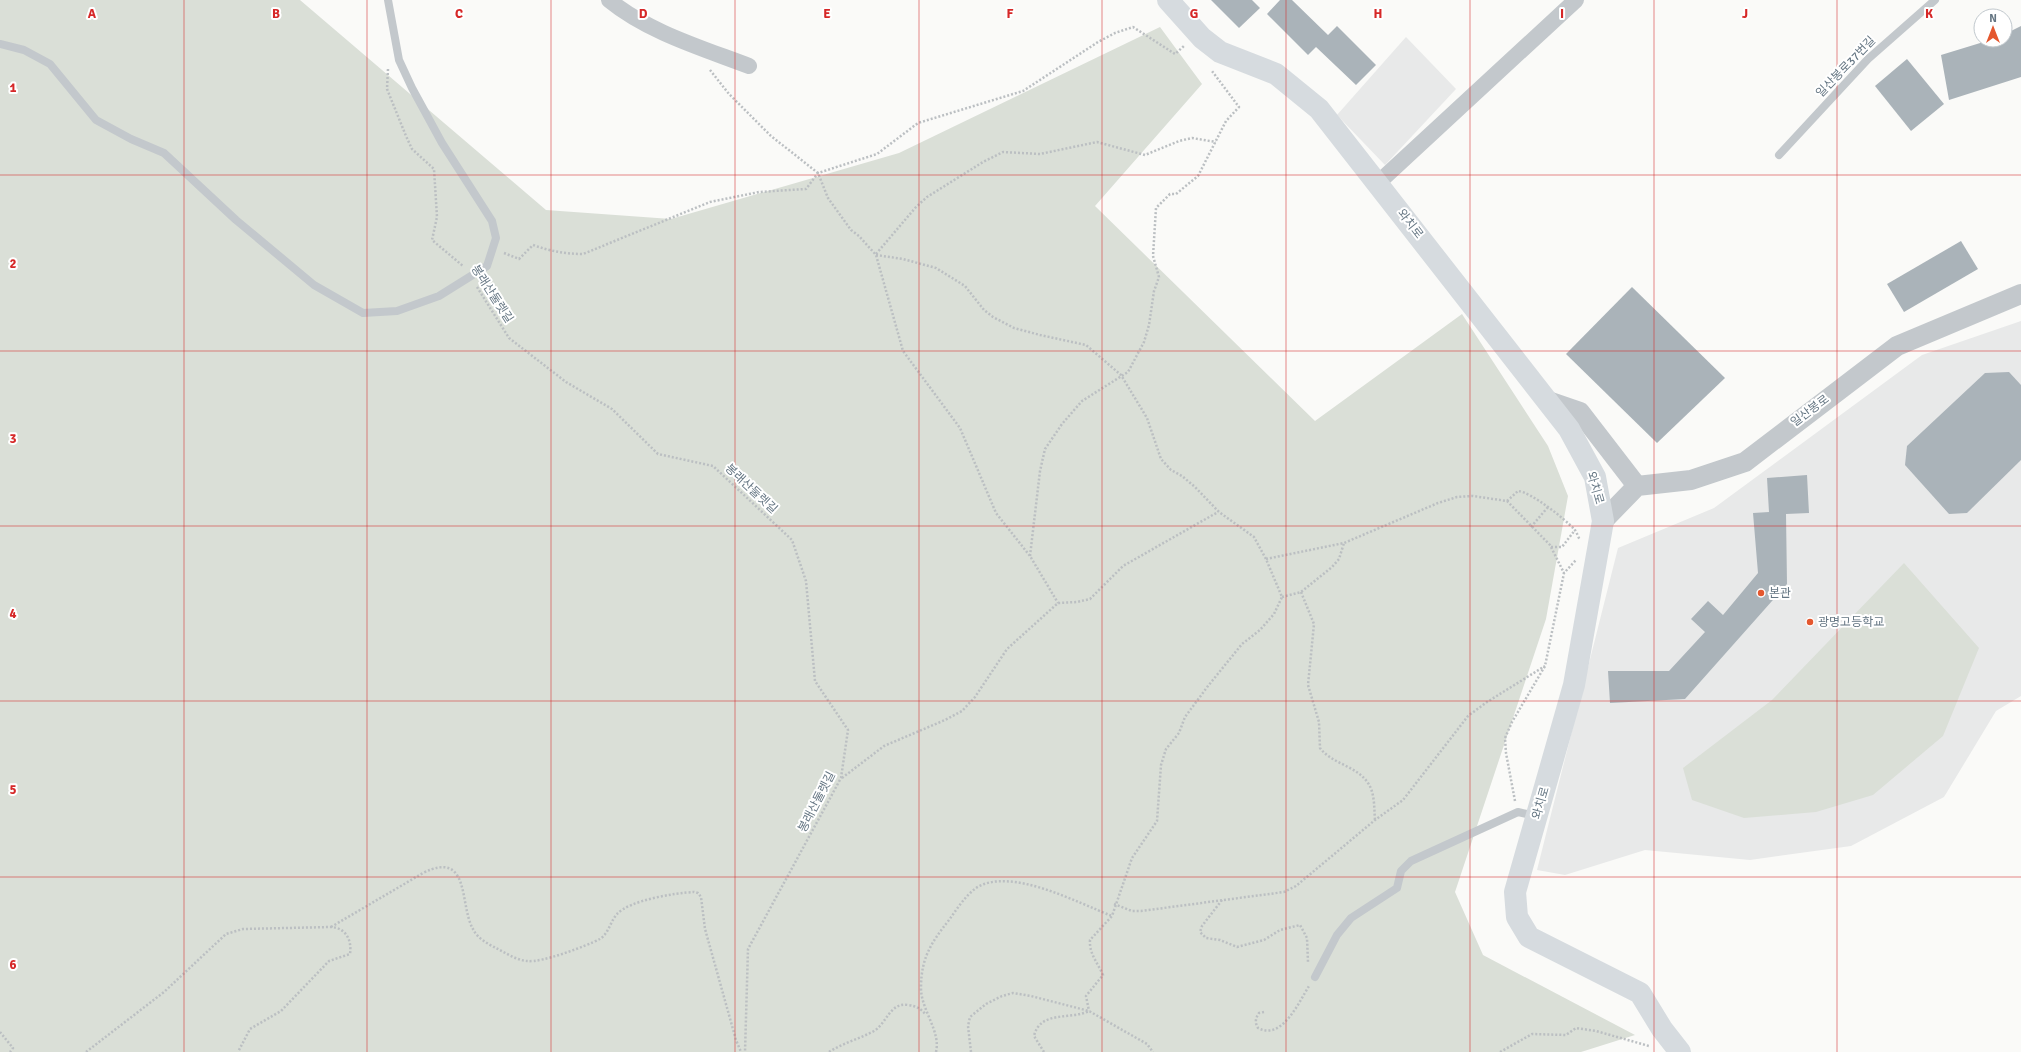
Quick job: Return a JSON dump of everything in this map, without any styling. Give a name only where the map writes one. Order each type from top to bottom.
[{"type":"main road","name":"와치로","points":[[1168,0],[1198,33],[1220,52],[1276,74],[1319,109],[1548,401],[1569,429],[1595,477],[1603,521],[1574,685],[1527,814],[1515,892],[1517,917],[1529,937],[1640,994],[1662,1029],[1679,1051]]},
{"type":"street","points":[[609,0],[624,12],[692,44],[750,66]]},
{"type":"street","points":[[1378,183],[1576,0]]},
{"type":"street","name":"일산봉로","points":[[1637,486],[1691,480],[1745,462],[1897,346],[2021,294]]},
{"type":"street","points":[[1548,401],[1580,412],[1637,486],[1603,521]]},
{"type":"lane","points":[[0,44],[24,50],[50,64],[96,120],[131,139],[164,153],[236,220],[314,285],[363,313],[397,311],[439,296],[487,266],[496,238],[492,221],[442,143],[412,88],[399,60],[388,0]]},
{"type":"lane","name":"일산봉로37번길","points":[[1779,155],[1868,59],[1935,0]]},
{"type":"lane","points":[[1315,977],[1337,935],[1351,918],[1396,888],[1401,871],[1410,861],[1527,814]]},
{"type":"path","points":[[495,245],[502,252],[520,259],[533,244],[549,251],[565,254],[583,254],[710,202],[759,192],[806,189],[818,174],[877,154],[918,123],[1023,91],[1115,33],[1133,27],[1176,54],[1198,33]]},
{"type":"path","points":[[692,44],[730,94],[771,136],[818,174],[828,198],[851,230],[859,236],[876,255],[904,351],[960,428],[996,513],[1030,556],[1058,603]]},
{"type":"path","points":[[1030,556],[1040,471],[1045,449],[1062,424],[1082,401],[1128,372],[1144,342],[1149,325],[1154,291],[1159,276],[1153,256],[1156,208],[1170,194],[1176,194],[1198,176],[1226,122],[1239,107],[1215,76],[1211,68],[1220,52]]},
{"type":"path","name":"봉래산둘렛길","points":[[388,68],[388,89],[406,136],[412,149],[434,169],[437,217],[432,240],[462,265],[509,338],[566,382],[612,409],[658,454],[713,466],[792,540],[806,581],[815,680],[848,730],[841,778],[748,949],[745,1052]]},
{"type":"path","points":[[876,255],[916,207],[927,197],[983,162],[1003,152],[1014,151],[1040,154],[1097,142],[1145,155],[1179,141],[1192,138],[1216,142]]},
{"type":"path","points":[[876,255],[903,259],[936,268],[964,286],[984,310],[993,317],[1014,328],[1086,345],[1121,375],[1148,418],[1161,459],[1171,470],[1182,476],[1219,512],[1254,537],[1266,559],[1282,596],[1274,614],[1260,630],[1242,644],[1208,686],[1185,717],[1179,733],[1166,749],[1162,765],[1157,821],[1132,858],[1114,904],[1112,916],[1090,940],[1090,952],[1103,975],[1086,996],[1089,1010]]},
{"type":"path","points":[[1507,501],[1518,491],[1522,491],[1548,507],[1575,530],[1562,547],[1551,547]]},
{"type":"path","points":[[1266,559],[1344,542],[1457,497],[1473,496],[1507,501],[1551,547],[1564,573],[1545,666],[1512,722],[1505,738],[1506,753],[1527,814]]},
{"type":"path","points":[[1531,527],[1548,507]]},
{"type":"path","points":[[841,778],[884,746],[946,720],[962,711],[975,697],[1007,649],[1017,638],[1058,603],[1077,602],[1090,599],[1123,566],[1219,512]]},
{"type":"path","points":[[1282,596],[1301,592],[1339,559],[1344,542]]},
{"type":"path","points":[[1301,592],[1314,624],[1308,685],[1319,722],[1320,748],[1329,757],[1368,782],[1372,793],[1375,820]]},
{"type":"path","points":[[1114,904],[1132,911],[1141,911],[1284,892],[1296,886],[1375,820],[1403,800],[1468,716],[1545,666]]},
{"type":"path","points":[[331,927],[423,873],[433,868],[443,866],[451,870],[460,880],[469,921],[475,934],[493,947],[528,962],[546,958],[600,940],[605,935],[617,914],[625,908],[658,898],[694,892],[698,893],[701,898],[705,930],[736,1040],[741,1052]]},
{"type":"path","points":[[936,1052],[937,1044],[921,990],[925,955],[939,933],[965,899],[975,889],[992,883],[1022,882],[1112,916]]},
{"type":"path","points":[[1222,900],[1202,926],[1200,932],[1202,936],[1237,946],[1264,940],[1280,930],[1300,925],[1307,938],[1308,968],[1315,977],[1288,1020],[1280,1027],[1267,1030],[1258,1028],[1256,1018],[1259,1014],[1264,1012]]},
{"type":"path","points":[[86,1052],[164,992],[226,934],[243,930],[331,927],[341,928],[346,932],[350,943],[350,954],[329,961],[281,1011],[250,1029],[238,1052]]},
{"type":"path","points":[[971,1052],[968,1026],[970,1017],[977,1010],[1002,996],[1020,994],[1089,1010],[1147,1044],[1153,1052]]},
{"type":"path","points":[[829,1052],[878,1028],[896,1006],[904,1004],[915,1006],[922,1009],[928,1017]]},
{"type":"path","points":[[1044,1052],[1034,1036],[1035,1032],[1042,1023],[1051,1018],[1085,1013],[1089,1010]]},
{"type":"path","points":[[1500,1052],[1532,1034],[1566,1035],[1576,1028],[1596,1031],[1667,1052],[1679,1051]]},
{"type":"path","points":[[0,1032],[13,1048],[10,1052]]},
{"type":"shaded area","points":[[0,0],[300,0],[546,210],[671,219],[899,153],[1160,27],[1202,84],[1095,206],[1315,421],[1462,314],[1548,446],[1568,496],[1546,619],[1455,892],[1483,955],[1635,1035],[1581,1052],[0,1052]]},
{"type":"shaded area","points":[[1406,37],[1456,89],[1385,165],[1337,115]]},
{"type":"shaded area","name":"광명고등학교","points":[[2021,321],[2021,696],[1996,711],[1944,797],[1851,846],[1750,860],[1645,850],[1565,875],[1537,870],[1618,548],[1714,508],[1922,355]]},
{"type":"shaded area","points":[[1904,563],[1979,648],[1943,736],[1873,795],[1816,812],[1744,818],[1692,800],[1683,768],[1772,700]]},
{"type":"building","points":[[1211,0],[1252,0],[1260,8],[1239,28]]},
{"type":"building","points":[[1280,0],[1292,0],[1328,35],[1337,26],[1376,65],[1356,85],[1316,47],[1308,55],[1267,14]]},
{"type":"building","points":[[2021,26],[2021,77],[1949,100],[1941,55],[1973,45],[1973,48],[2013,48],[2013,30]]},
{"type":"building","points":[[1907,59],[1944,104],[1911,131],[1875,86]]},
{"type":"building","points":[[1961,241],[1978,269],[1904,312],[1887,284]]},
{"type":"building","points":[[1632,287],[1725,378],[1657,443],[1566,354]]},
{"type":"building","points":[[2009,372],[2021,385],[2021,460],[1967,513],[1949,514],[1905,465],[1907,446],[1985,373]]},
{"type":"building","name":"본관","points":[[1807,475],[1809,513],[1786,514],[1787,584],[1685,699],[1610,703],[1608,671],[1669,671],[1705,632],[1691,619],[1708,601],[1723,615],[1758,573],[1753,513],[1769,512],[1767,478]]},
{"type":"place","name":"본관","points":[[1761,593]]},
{"type":"place","name":"광명고등학교","points":[[1810,622]]}]
